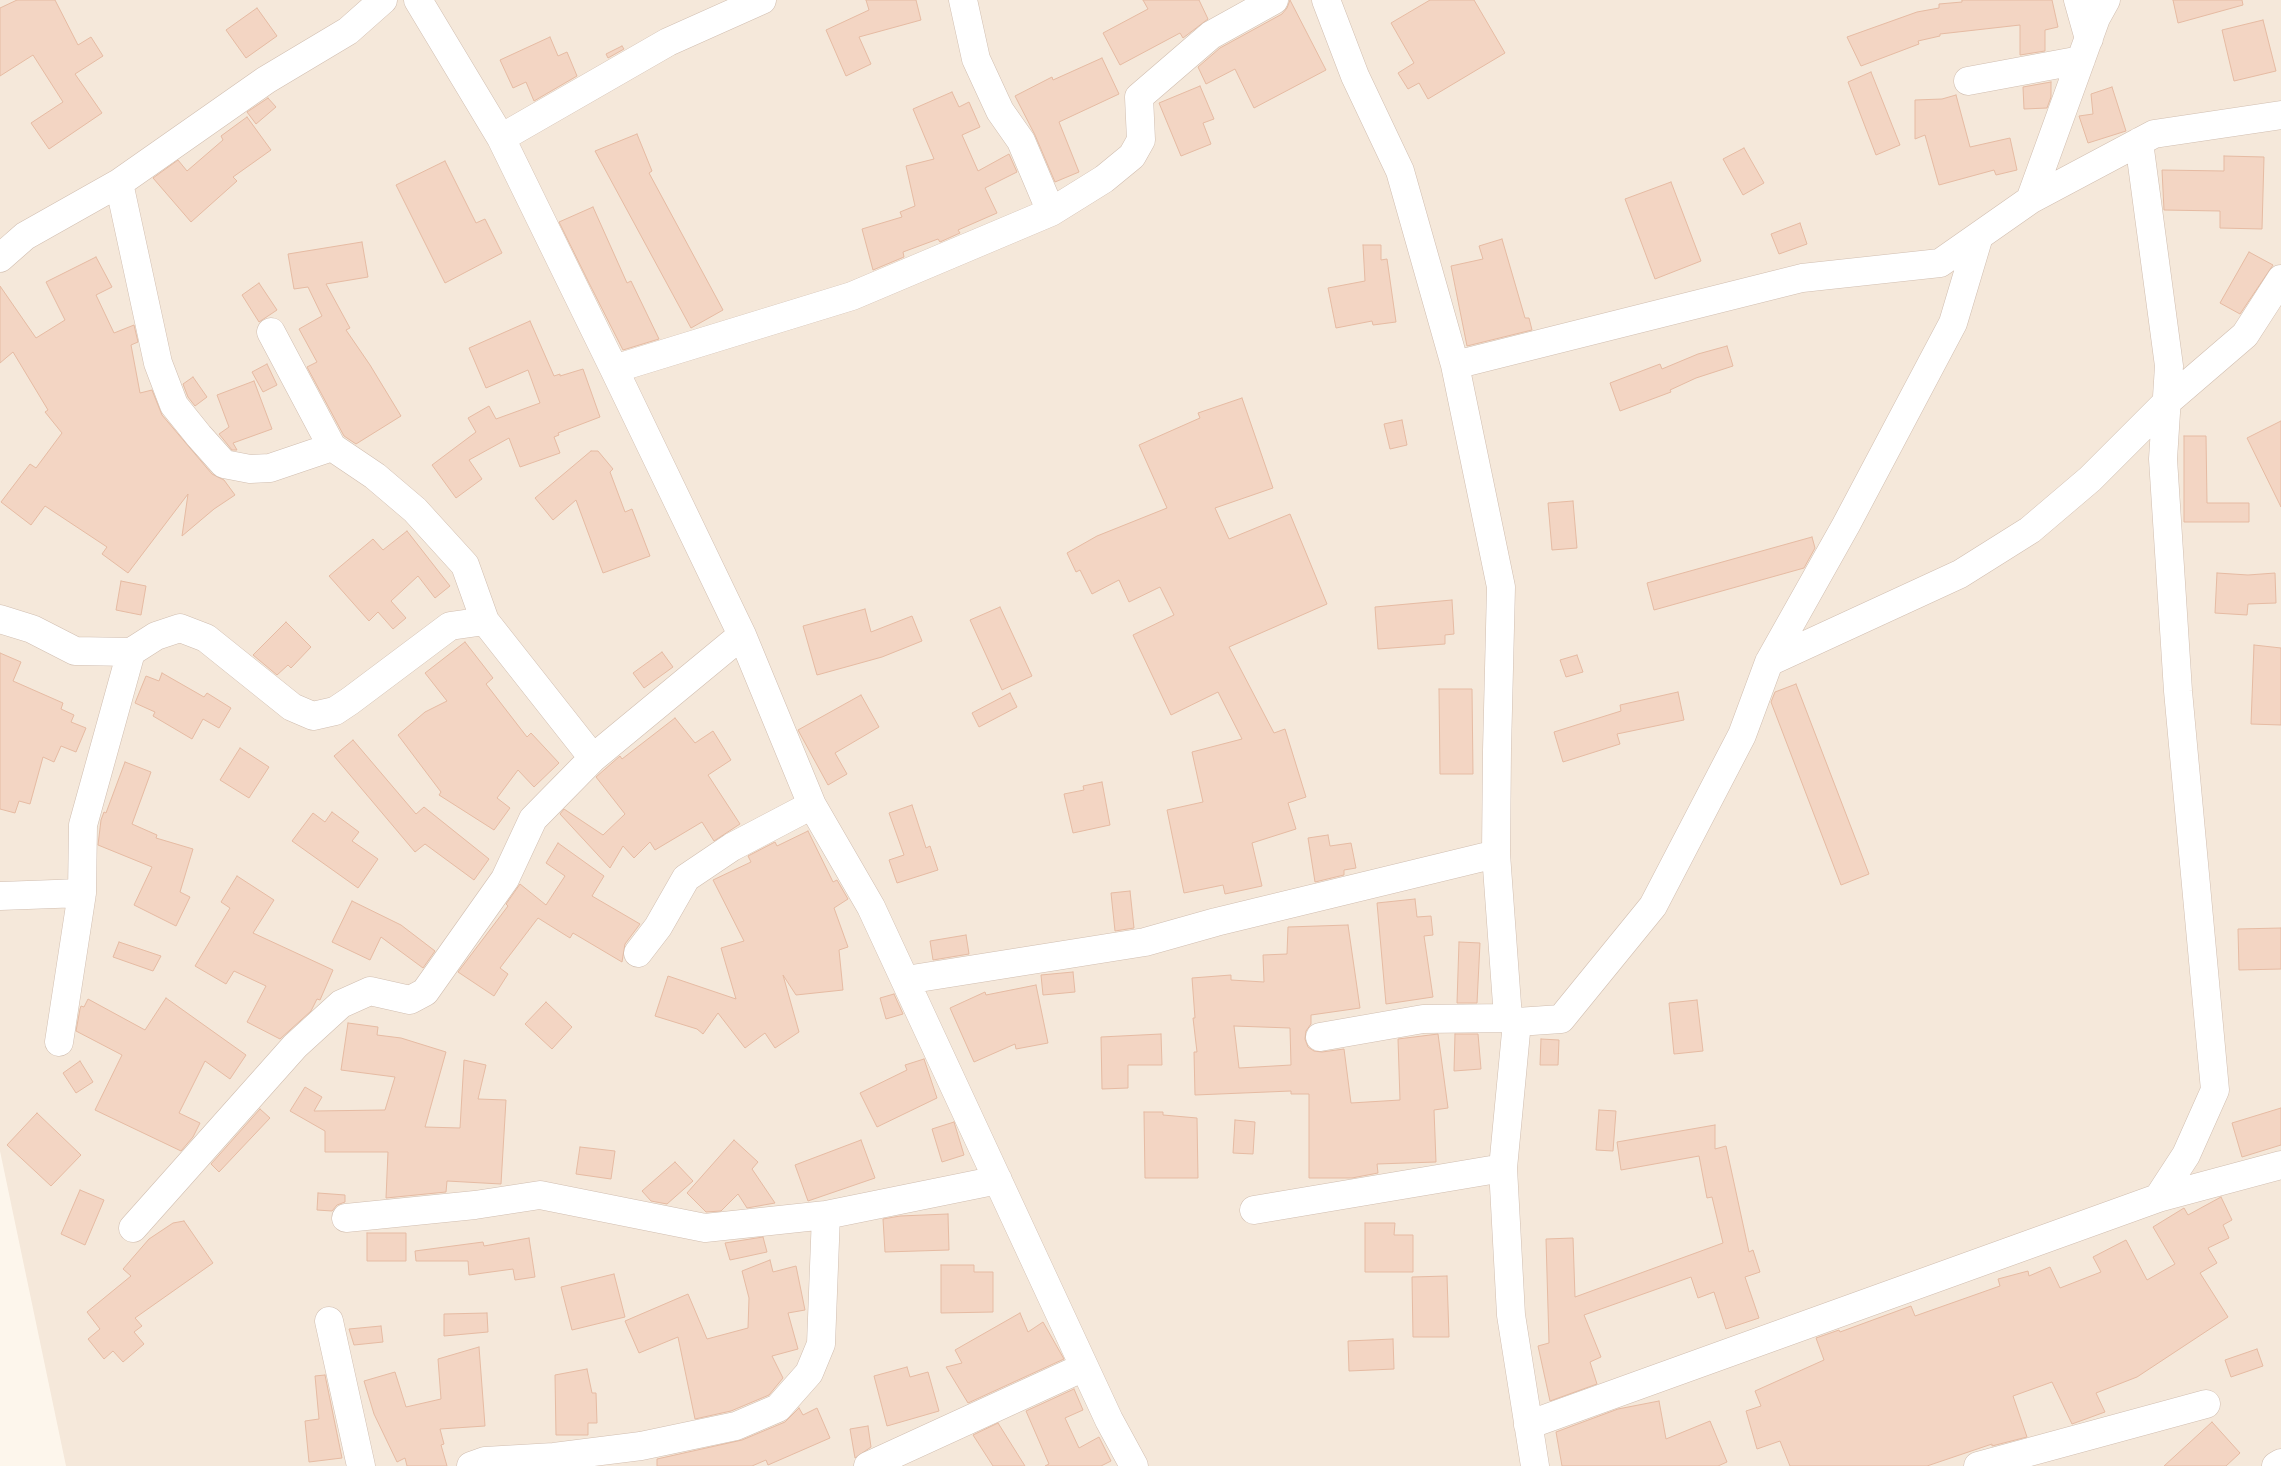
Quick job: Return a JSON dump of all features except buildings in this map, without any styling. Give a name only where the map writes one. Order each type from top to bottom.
[{"type":"street","points":[[0,258],[25,236],[119,183],[266,80],[348,31],[383,0]]},
{"type":"street","points":[[418,0],[501,138],[614,369],[742,635],[812,805],[871,906],[1108,1420],[1134,1466]]},
{"type":"street","points":[[501,138],[668,42],[762,0]]},
{"type":"street","points":[[963,0],[976,59],[1000,111],[1021,141],[1051,212]]},
{"type":"street","points":[[614,369],[852,296],[1051,212],[1104,180],[1132,156],[1142,140],[1139,129],[1139,97],[1211,36],[1274,0]]},
{"type":"street","points":[[1326,0],[1355,76],[1400,171],[1455,365],[1502,587],[1496,854],[1513,1020],[1503,1168],[1511,1315],[1535,1466]]},
{"type":"street","points":[[2078,0],[2085,50]]},
{"type":"street","points":[[2030,200],[2096,18],[2106,0]]},
{"type":"street","points":[[1968,81],[2085,50]]},
{"type":"street","points":[[1455,365],[1802,278],[1940,263],[2030,200],[2154,134],[2281,115]]},
{"type":"street","points":[[2139,142],[2169,366],[2163,459],[2177,671],[2215,1090],[2186,1155],[2158,1198]]},
{"type":"street","points":[[119,183],[158,363],[174,405],[199,436],[224,464],[250,468],[270,468],[332,447]]},
{"type":"street","points":[[1320,1037],[1423,1019],[1561,1019],[1653,906],[1742,735],[1769,662],[1846,525],[1953,323],[1979,236]]},
{"type":"street","points":[[1769,662],[1960,574],[2030,530],[2090,479],[2167,402],[2245,335],[2281,279]]},
{"type":"street","points":[[271,332],[332,447],[375,476],[415,510],[464,565],[485,621],[592,758]]},
{"type":"street","points":[[0,618],[32,629],[75,651],[131,652],[156,636],[180,628],[206,638],[292,707],[313,716],[335,711],[450,626],[485,621]]},
{"type":"street","points":[[133,1228],[295,1046],[341,1004],[370,991],[410,1000],[425,992],[505,879],[533,819],[592,758],[742,635]]},
{"type":"street","points":[[59,1042],[82,894],[83,825],[131,652]]},
{"type":"street","points":[[638,953],[658,927],[686,878],[732,848],[812,805]]},
{"type":"street","points":[[906,980],[1145,942],[1216,922],[1496,854]]},
{"type":"street","points":[[0,896],[82,894]]},
{"type":"street","points":[[1528,1425],[2158,1198],[2281,1165]]},
{"type":"street","points":[[1254,1210],[1503,1168]]},
{"type":"street","points":[[346,1218],[475,1205],[540,1195],[705,1228],[826,1215],[998,1180]]},
{"type":"street","points":[[471,1466],[485,1461],[554,1457],[641,1446],[736,1426],[778,1408],[809,1373],[821,1344],[826,1215]]},
{"type":"street","points":[[328,1321],[361,1466]]},
{"type":"street","points":[[868,1466],[1084,1367]]},
{"type":"street","points":[[1978,1466],[2206,1404]]},
{"type":"street","points":[[2276,1466],[2281,1463]]},
{"type":"shaded area","points":[[0,0],[2281,0],[2281,1466],[66,1466],[0,1151]]}]
